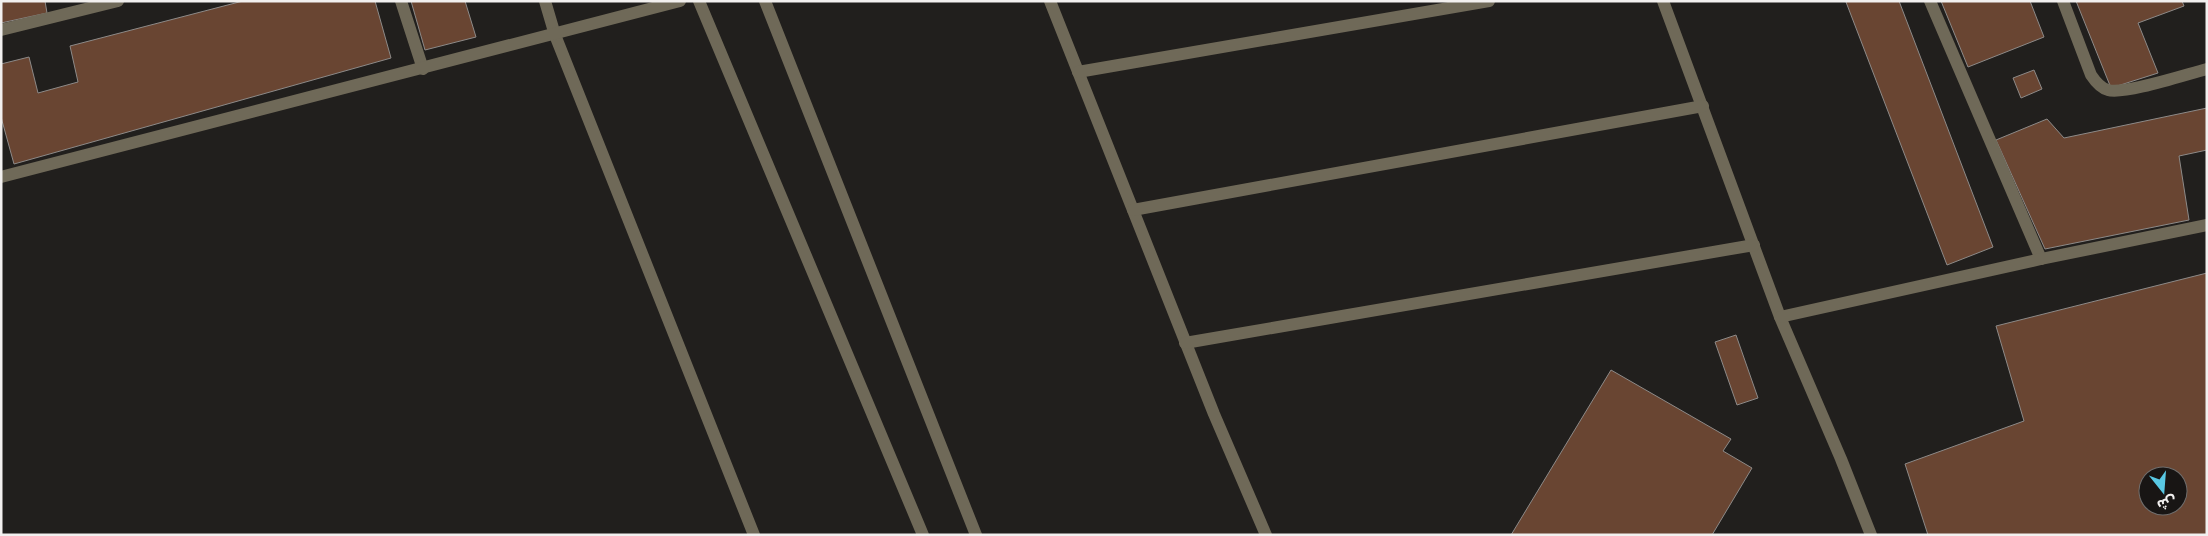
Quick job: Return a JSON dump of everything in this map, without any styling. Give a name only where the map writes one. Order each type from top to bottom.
[{"type":"street","points":[[1,30],[118,1]]},
{"type":"street","points":[[401,1],[423,69]]},
{"type":"street","points":[[545,1],[555,35],[754,535]]},
{"type":"street","points":[[1,177],[555,35],[680,1]]},
{"type":"street","points":[[699,1],[922,535]]},
{"type":"street","points":[[765,1],[976,535]]},
{"type":"street","points":[[1050,1],[1186,343],[1266,535]]},
{"type":"street","points":[[1078,72],[1489,1]]},
{"type":"street","points":[[1663,1],[1704,106],[1780,317],[1842,460],[1871,535]]},
{"type":"street","points":[[1930,1],[2041,259]]},
{"type":"street","points":[[2063,1],[2091,75],[2098,84],[2107,90],[2117,91],[2137,87],[2207,69]]},
{"type":"street","points":[[1133,210],[1704,106]]},
{"type":"street","points":[[1780,317],[2041,259],[2207,225]]},
{"type":"street","points":[[1186,343],[1754,245]]},
{"type":"building","points":[[1,1],[45,1],[47,13],[1,23]]},
{"type":"building","points":[[243,1],[375,1],[391,58],[14,164],[1,117],[1,64],[29,57],[38,93],[78,82],[70,46]]},
{"type":"building","points":[[411,1],[465,1],[476,37],[425,50]]},
{"type":"building","points":[[1899,1],[1993,247],[1947,265],[1846,2]]},
{"type":"building","points":[[1941,1],[2030,1],[2044,37],[1968,67]]},
{"type":"building","points":[[2076,1],[2182,1],[2184,6],[2138,23],[2158,73],[2111,88]]},
{"type":"building","points":[[2034,70],[2042,89],[2021,98],[2013,78]]},
{"type":"building","points":[[2207,108],[2207,150],[2179,156],[2189,220],[2045,249],[1996,140],[2047,119],[2064,138]]},
{"type":"building","points":[[2207,273],[2207,535],[1928,535],[1905,464],[2024,421],[1996,326]]},
{"type":"building","points":[[1736,335],[1758,398],[1737,405],[1715,342]]},
{"type":"building","points":[[1611,370],[1731,439],[1723,451],[1752,468],[1712,535],[1511,535]]}]
